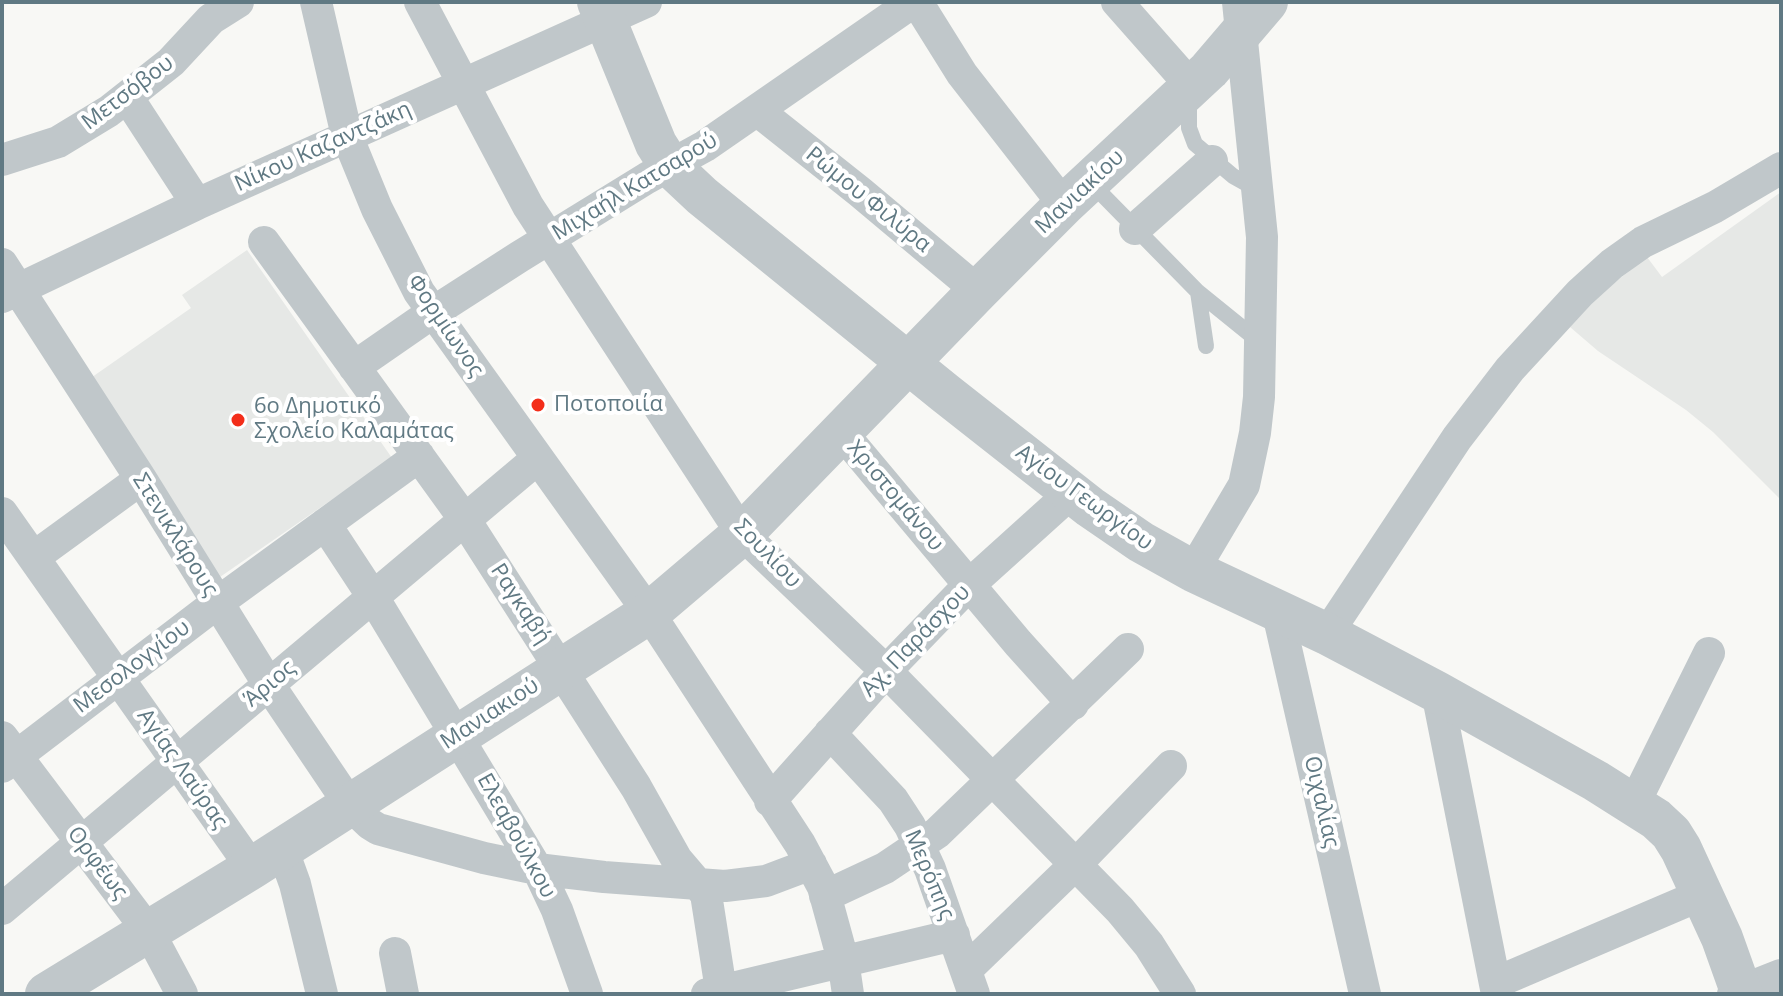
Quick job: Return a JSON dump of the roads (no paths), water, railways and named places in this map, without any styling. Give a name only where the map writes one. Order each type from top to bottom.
[{"type":"street","name":"Μετσόβου","points":[[2,160],[58,142],[82,129],[128,98],[171,62],[211,19],[238,2]]},
{"type":"street","name":"Φορμίωνος","points":[[316,2],[347,136],[390,236],[432,313],[649,613],[811,864],[825,896],[843,960],[848,994]]},
{"type":"street","name":"Σουλίου","points":[[420,2],[503,162],[549,239],[742,534],[886,671],[1075,864],[1141,935],[1180,994]]},
{"type":"street","name":"Νίκου Καζαντζάκη","points":[[7,283],[197,204],[464,83],[601,11],[646,2]]},
{"type":"street","points":[[915,2],[962,74],[1077,194]]},
{"type":"street","name":"Μιχαήλ Κατσαρού","points":[[354,367],[432,313],[758,111],[915,2]]},
{"type":"street","points":[[1117,2],[1185,79],[1190,89]]},
{"type":"street","name":"Αγίου Γεωργίου","points":[[601,11],[644,119],[670,166],[754,239],[1072,492],[1141,542],[1437,692],[1656,819],[1676,840],[1703,894],[1739,993]]},
{"type":"street","points":[[1193,571],[1244,485],[1255,433],[1262,344],[1262,237],[1249,11]]},
{"type":"street","name":"Μανιακίου","points":[[890,381],[1077,194],[1190,89],[1221,56],[1249,11]]},
{"type":"street","points":[[128,98],[197,204]]},
{"type":"street","name":"Ρώμου Φιλύρα","points":[[758,111],[978,291]]},
{"type":"street","points":[[1135,229],[1212,161]]},
{"type":"street","points":[[1327,634],[1457,438],[1510,369],[1580,293],[1633,248],[1715,207],[1781,168]]},
{"type":"street","name":"Ραγκαβή","points":[[264,242],[465,520],[636,787],[677,860],[701,886],[709,902],[714,992]]},
{"type":"street","name":"Στενικλάρους","points":[[7,283],[141,479],[269,685],[350,805],[378,829],[537,869],[701,886],[766,881],[811,864]]},
{"type":"street","name":"Μανιακιού","points":[[46,994],[267,858],[649,613],[742,534],[890,381]]},
{"type":"street","name":"Χριστομάνου","points":[[842,433],[1073,704]]},
{"type":"street","name":"Μεσολογγίου","points":[[7,753],[118,677],[419,456]]},
{"type":"street","name":"Άριος","points":[[2,909],[537,459]]},
{"type":"street","points":[[34,557],[141,479]]},
{"type":"street","name":"Αχ. Παράσχου","points":[[770,801],[886,671],[969,585],[1072,492]]},
{"type":"street","name":"Αγίας Λαύρας","points":[[2,513],[178,762],[295,884],[322,994]]},
{"type":"street","name":"Ελεαβούλκου","points":[[325,524],[373,597],[537,869],[557,910],[587,994]]},
{"type":"street","name":"Οιχαλίας","points":[[1277,609],[1365,994]]},
{"type":"street","points":[[825,896],[885,868],[921,846],[995,781],[1128,649]]},
{"type":"street","points":[[1634,804],[1709,653]]},
{"type":"street","points":[[1437,692],[1496,989],[1703,894]]},
{"type":"street","name":"Μερόπης","points":[[830,733],[893,800],[921,846],[970,982]]},
{"type":"street","name":"Ορφέως","points":[[7,753],[149,932],[182,994]]},
{"type":"street","points":[[970,982],[1075,864],[1171,766]]},
{"type":"street","points":[[714,992],[954,935]]},
{"type":"street","points":[[395,953],[403,994]]},
{"type":"street","points":[[1739,993],[1781,975]]},
{"type":"lane","points":[[1190,89],[1188,125],[1191,138],[1212,161],[1259,190]]},
{"type":"lane","points":[[1077,194],[1135,229],[1198,292],[1262,344]]},
{"type":"lane","points":[[1198,292],[1206,346]]},
{"type":"place","name":"Ποτοποιία","points":[[538,405]]},
{"type":"place","name":"6ο Δημοτικό Σχολείο Καλαμάτας","points":[[238,420]]}]
